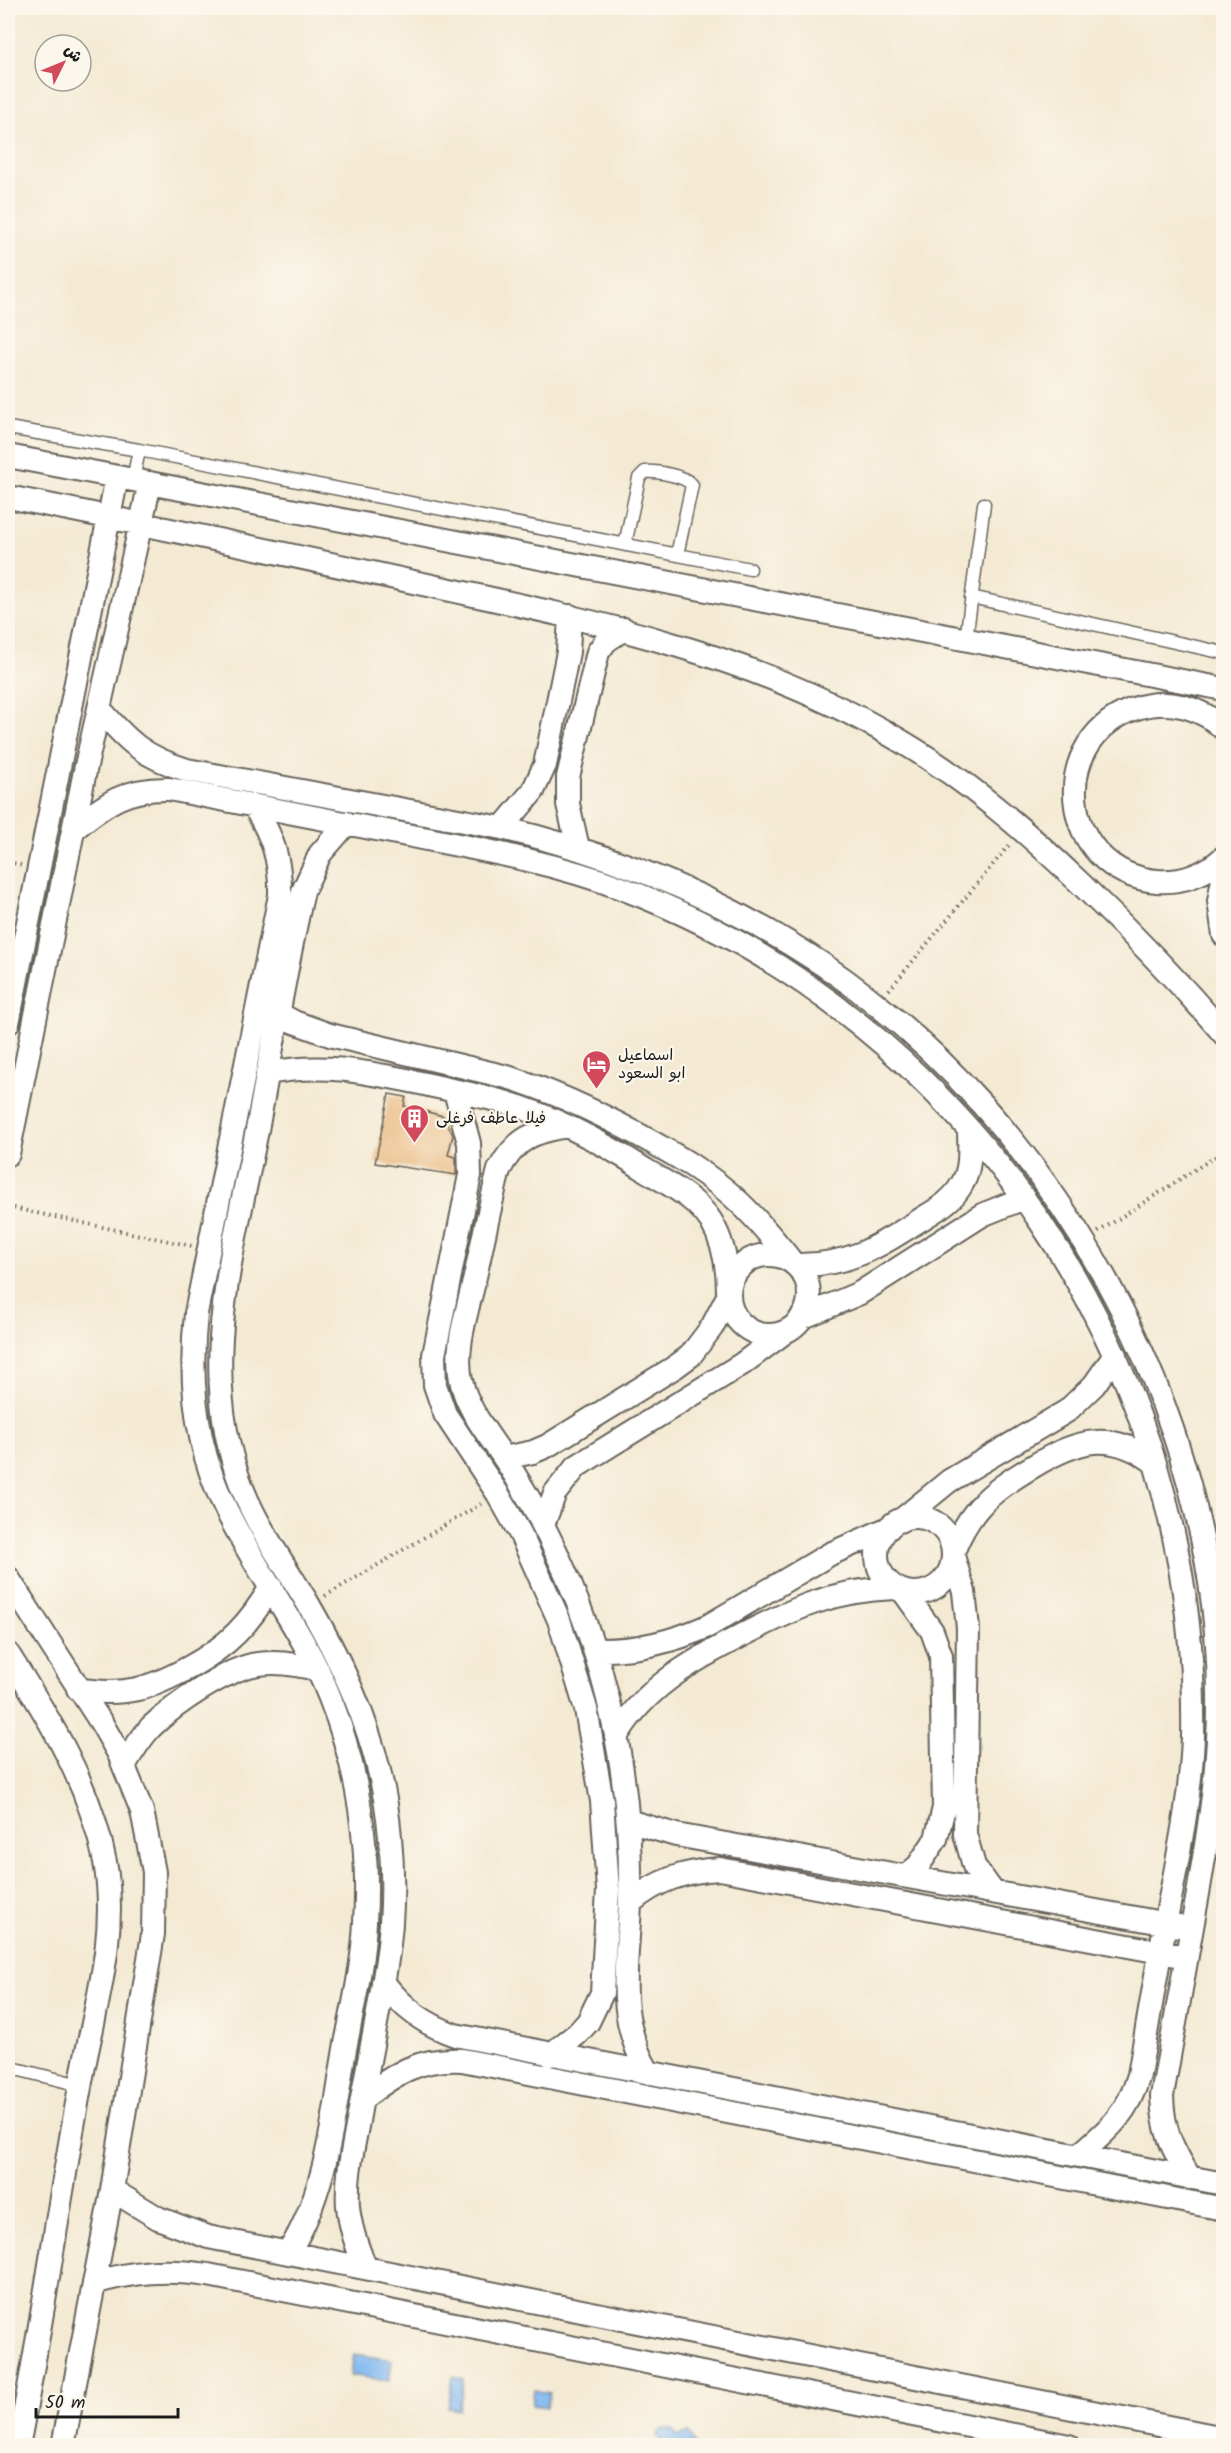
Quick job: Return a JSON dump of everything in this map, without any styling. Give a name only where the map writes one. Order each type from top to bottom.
[{"type":"street","points":[[8,456],[1224,689]]},
{"type":"street","points":[[8,1023],[109,517],[133,480]]},
{"type":"street","points":[[8,1154],[99,708],[141,523],[133,480]]},
{"type":"street","points":[[8,497],[141,523],[570,616],[624,629],[710,655],[777,680],[898,738],[995,805],[1077,880],[1174,976],[1224,1034]]},
{"type":"street","points":[[502,828],[533,791],[545,765],[568,652],[570,616]]},
{"type":"street","points":[[578,848],[568,804],[568,777],[598,652],[606,641],[624,629]]},
{"type":"street","points":[[1184,706],[1186,681]]},
{"type":"street","points":[[1224,729],[1213,718],[1184,706],[1169,703],[1148,705],[1127,711],[1108,722],[1093,736],[1082,755],[1074,786],[1077,818],[1086,838],[1101,856],[1119,870],[1143,879],[1168,882],[1192,877],[1215,866],[1224,858]]},
{"type":"street","points":[[99,708],[136,748],[152,758],[187,770],[502,828],[578,848],[642,870],[705,897],[803,952],[877,1005],[948,1068],[991,1114],[1024,1155],[1083,1242],[1130,1325],[1159,1390],[1183,1458],[1205,1550],[1220,1644],[1214,1795],[1162,2105],[1165,2131],[1171,2147],[1190,2178]]},
{"type":"street","points":[[74,829],[117,797],[151,789],[169,789],[537,861],[626,890],[711,928],[782,969],[831,1002],[903,1062],[969,1129],[1024,1198],[1074,1274],[1115,1355],[1137,1408],[1170,1517],[1181,1572],[1192,1683],[1193,1738],[1190,1794],[1139,2075],[1134,2093],[1114,2124],[1079,2156]]},
{"type":"street","points":[[253,805],[264,821],[275,848],[280,876],[280,895],[196,1313],[193,1341],[194,1387],[198,1425],[224,1505],[299,1631],[318,1670],[343,1735],[360,1808],[364,1846],[366,1921],[360,1970],[320,2184],[307,2220],[288,2253]]},
{"type":"street","points":[[347,823],[321,854],[303,891],[221,1323],[219,1392],[232,1459],[243,1491],[258,1522],[339,1660],[358,1701],[383,1787],[390,1832],[393,1876],[392,1921],[348,2186],[352,2228],[366,2268]]},
{"type":"street","points":[[1077,880],[1101,856]]},
{"type":"street","points":[[1224,874],[1219,901],[1224,935]]},
{"type":"street","points":[[279,1014],[330,1035],[507,1077],[534,1085],[585,1106],[678,1156],[713,1181],[758,1221],[805,1277],[809,1291],[808,1305],[793,1325],[742,1364],[577,1466],[555,1493],[543,1525]]},
{"type":"street","points":[[267,1073],[301,1068],[336,1068],[455,1091],[505,1102],[567,1126],[606,1145],[684,1194],[710,1220],[725,1254],[731,1309],[737,1320],[747,1329],[759,1334],[772,1335],[860,1293],[982,1215],[1024,1198]]},
{"type":"street","points":[[455,1091],[470,1143],[470,1176],[434,1355],[435,1385],[445,1414],[498,1494],[542,1577],[559,1620],[586,1709],[602,1801],[608,1890],[602,1993],[588,2022],[550,2055]]},
{"type":"street","points":[[567,1126],[540,1131],[527,1137],[511,1152],[499,1170],[461,1340],[459,1364],[472,1411],[504,1458],[543,1525],[563,1566],[595,1650],[616,1737],[628,1821],[630,1903],[626,2008],[633,2042],[649,2073]]},
{"type":"street","points":[[504,1458],[547,1446],[675,1367],[702,1342],[728,1293],[737,1269],[752,1258],[770,1254],[781,1256],[794,1263],[839,1262],[866,1253],[944,1205],[962,1184],[968,1171],[969,1129]]},
{"type":"street","points":[[906,1876],[918,1866],[932,1846],[941,1824],[944,1808],[941,1656],[932,1631],[899,1589],[883,1575],[877,1554],[879,1544],[895,1524],[949,1481],[1067,1411],[1094,1386],[1115,1355]]},
{"type":"street","points":[[616,1737],[631,1714],[654,1689],[694,1660],[793,1609],[812,1601],[853,1591],[899,1589],[920,1593],[939,1585],[951,1567],[953,1554],[967,1522],[987,1497],[1000,1486],[1060,1450],[1093,1441],[1110,1442],[1142,1453],[1155,1463]]},
{"type":"street","points":[[595,1650],[633,1648],[690,1634],[708,1626],[830,1554],[911,1518],[932,1521],[948,1536],[964,1592],[968,1628],[965,1834],[974,1866],[993,1892]]},
{"type":"street","points":[[1205,1550],[1224,1563]]},
{"type":"street","points":[[8,1578],[102,1725],[124,1766],[142,1811],[149,1842],[155,1903],[153,1934],[112,2190],[63,2445]]},
{"type":"street","points":[[78,1689],[100,1693],[122,1692],[163,1682],[214,1653],[231,1639],[247,1623],[271,1587]]},
{"type":"street","points":[[8,1654],[37,1699],[77,1772],[95,1823],[105,1864],[109,1896],[109,1927],[104,1964],[80,2085],[18,2445]]},
{"type":"street","points":[[124,1766],[139,1742],[156,1723],[227,1674],[241,1668],[273,1662],[303,1665],[318,1670]]},
{"type":"street","points":[[628,1821],[676,1835],[1192,1928]]},
{"type":"street","points":[[630,1903],[644,1890],[671,1877],[700,1870],[720,1869],[1187,1957]]},
{"type":"street","points":[[383,1982],[407,2009],[438,2029],[473,2039],[1224,2184]]},
{"type":"street","points":[[362,2099],[392,2076],[416,2065],[447,2059],[462,2060],[1224,2210]]},
{"type":"street","points":[[112,2190],[134,2205],[183,2229],[208,2237],[1224,2438]]},
{"type":"street","points":[[94,2283],[151,2271],[208,2275],[1069,2445]]},
{"type":"lane","points":[[8,428],[139,450],[750,569]]},
{"type":"lane","points":[[133,480],[139,450]]},
{"type":"lane","points":[[625,545],[639,478],[645,472],[654,472],[687,479],[692,485],[677,555]]},
{"type":"lane","points":[[966,639],[984,504]]},
{"type":"lane","points":[[971,597],[1224,653]]},
{"type":"lane","points":[[8,2067],[80,2085]]},
{"type":"path","points":[[877,1005],[1022,829]]},
{"type":"path","points":[[1083,1242],[1224,1150]]},
{"type":"path","points":[[8,1207],[209,1250]]},
{"type":"path","points":[[309,1606],[498,1494]]},
{"type":"water","points":[[354,2354],[392,2360],[389,2381],[351,2375]]},
{"type":"water","points":[[453,2377],[464,2379],[459,2410],[448,2408]]},
{"type":"water","points":[[534,2390],[550,2393],[547,2407],[532,2405]]},
{"type":"water","points":[[662,2429],[672,2429],[678,2436],[689,2433],[696,2444],[663,2445],[657,2435]]},
{"type":"building","name":"فيلا عاطف فرغلى","points":[[389,1094],[406,1097],[404,1106],[443,1116],[453,1135],[448,1155],[456,1157],[456,1175],[375,1163]]},
{"type":"place","name":"اسماعيل ابو السعود","points":[[597,1090]]},
{"type":"place","name":"فيلا عاطف فرغلى","points":[[415,1144]]}]
